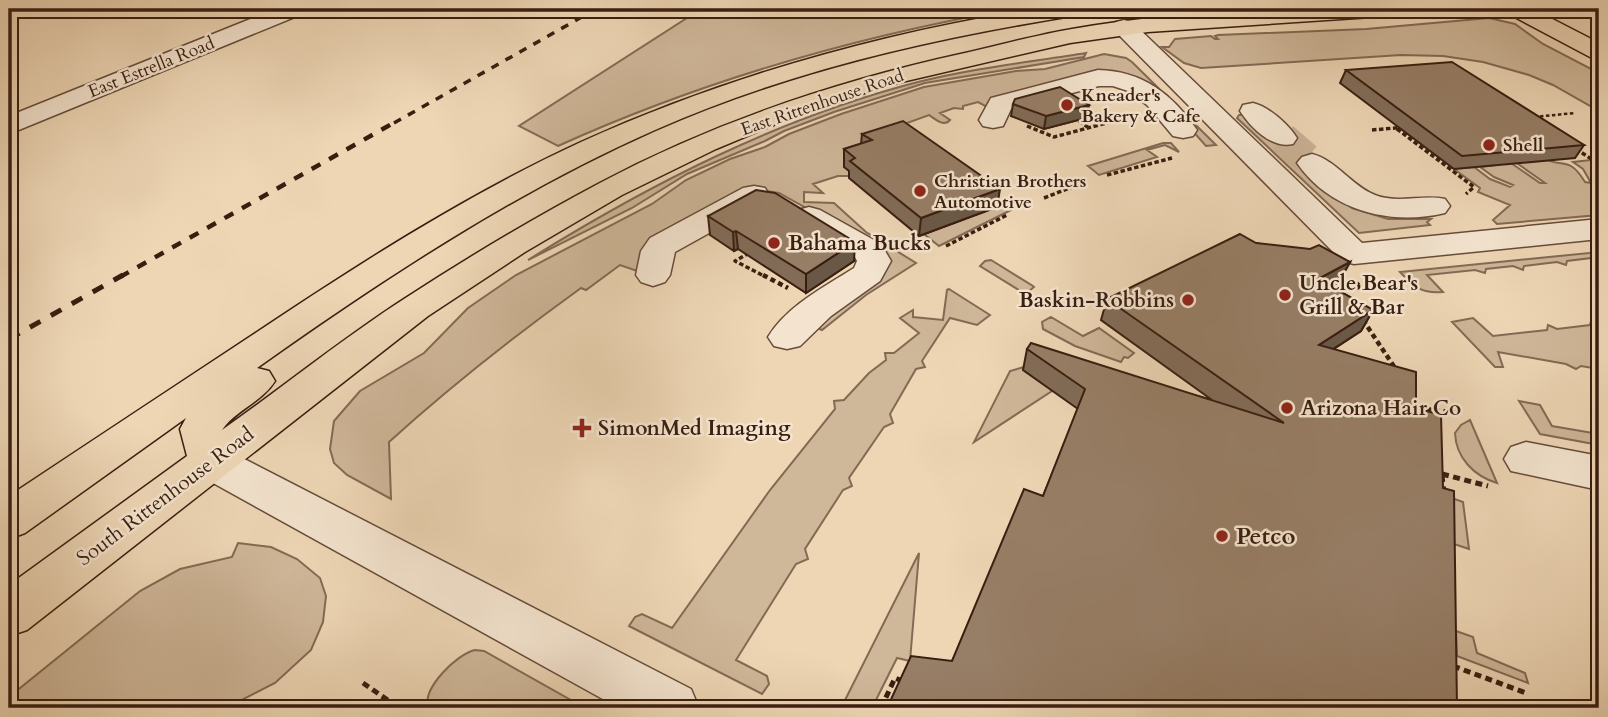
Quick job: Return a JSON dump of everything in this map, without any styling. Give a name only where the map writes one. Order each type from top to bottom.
[{"type":"main road","name":"East Rittenhouse Road","points":[[9,520],[395,255],[591,148],[695,104],[774,76],[917,36],[1072,9]]},
{"type":"main road","points":[[910,72],[931,51],[1077,23],[1091,16],[1096,9]]},
{"type":"main road","name":"East Rittenhouse Road","points":[[322,378],[415,308],[513,245],[611,189],[706,143],[786,110],[910,72],[1070,36],[1124,27],[1387,9]]},
{"type":"main road","points":[[1517,9],[1599,52]]},
{"type":"main road","points":[[1558,9],[1599,30]]},
{"type":"main road","points":[[211,461],[201,429],[213,412],[326,330],[443,251],[453,222]]},
{"type":"main road","name":"South Rittenhouse Road","points":[[9,614],[322,378]]},
{"type":"street","name":"East Estrella Road","points":[[9,126],[294,9]]},
{"type":"street","points":[[824,9],[849,9]]},
{"type":"street","points":[[1124,27],[1354,254],[1599,229]]},
{"type":"street","points":[[1001,111],[1098,78],[1112,77],[1126,80],[1152,93],[1181,143]]},
{"type":"street","points":[[1253,111],[1283,138]]},
{"type":"street","points":[[1312,163],[1338,188],[1370,205],[1394,210],[1434,206]]},
{"type":"street","points":[[653,275],[658,251],[662,245],[748,197],[767,195],[786,203],[869,251],[874,261],[868,274],[828,300],[787,337]]},
{"type":"street","points":[[1526,459],[1599,472]]},
{"type":"street","points":[[211,461],[672,708]]},
{"type":"path","points":[[1001,111],[1009,113],[1033,130],[1054,137],[1138,115]]},
{"type":"path","points":[[1536,124],[1526,117],[1575,113]]},
{"type":"path","points":[[1079,121],[1089,128]]},
{"type":"path","points":[[1372,130],[1408,127]]},
{"type":"path","points":[[1396,128],[1474,187]]},
{"type":"path","points":[[1107,175],[1181,143]]},
{"type":"path","points":[[1568,144],[1599,164]]},
{"type":"path","points":[[1044,198],[1072,187]]},
{"type":"path","points":[[946,246],[1007,215]]},
{"type":"path","points":[[752,251],[735,261],[791,289]]},
{"type":"path","points":[[1349,303],[1337,289],[1361,287],[1353,280]]},
{"type":"path","points":[[1355,310],[1402,378]]},
{"type":"path","points":[[1413,398],[1423,419]]},
{"type":"path","points":[[1418,408],[1458,413]]},
{"type":"path","points":[[1440,466],[1444,499]]},
{"type":"path","points":[[1442,474],[1488,486]]},
{"type":"path","points":[[1442,662],[1527,693]]},
{"type":"path","points":[[881,708],[895,678],[904,682]]},
{"type":"path","points":[[363,683],[398,708]]},
{"type":"shaded area","points":[[701,9],[812,9],[832,12],[884,9],[1012,9],[895,33],[780,63],[668,101],[558,146],[519,126]]},
{"type":"shaded area","points":[[1489,18],[1515,24],[1543,44],[1599,73],[1599,111],[1529,75],[1483,62],[1443,56],[1401,55],[1201,68],[1184,63],[1162,47],[1169,47],[1175,39],[1211,36],[1218,39],[1215,36],[1218,35],[1366,29]]},
{"type":"shaded area","points":[[1086,53],[1084,57],[925,83],[834,112],[687,174],[632,208],[528,260],[668,180],[816,114],[939,77]]},
{"type":"shaded area","points":[[1104,54],[1126,58],[1132,62],[1216,145],[1206,146],[1157,91],[1130,77],[991,109],[978,102],[963,106],[963,109],[954,108],[940,113],[950,120],[945,123],[929,115],[904,124],[855,176],[838,176],[813,184],[823,193],[804,192],[804,202],[834,203],[866,232],[916,263],[866,295],[822,330],[815,327],[872,281],[842,228],[779,193],[761,190],[640,272],[620,265],[586,290],[581,288],[460,381],[389,442],[391,499],[347,475],[334,463],[330,449],[334,421],[360,391],[424,353],[468,308],[516,275],[652,204],[686,180],[789,134],[924,87],[1016,71],[1045,69]]},
{"type":"shaded area","points":[[1239,115],[1246,115],[1352,208],[1388,219],[1431,219],[1427,222],[1430,225],[1359,233],[1237,118]]},
{"type":"shaded area","points":[[1163,143],[1171,143],[1179,152],[1165,145],[1147,150],[1157,157],[1099,175],[1088,166]]},
{"type":"shaded area","points":[[1540,156],[1569,165],[1585,182],[1591,183],[1583,169],[1573,162],[1591,160],[1599,166],[1599,215],[1497,224],[1493,220],[1510,205],[1478,192],[1480,188],[1454,169],[1474,167],[1490,179],[1510,187],[1513,185],[1480,167],[1496,165],[1505,159],[1540,183],[1545,183],[1511,159]]},
{"type":"shaded area","points":[[996,204],[1011,210],[939,246],[924,234],[996,207]]},
{"type":"shaded area","points":[[1599,252],[1599,257],[1567,261],[1566,265],[1557,262],[1524,266],[1523,270],[1513,266],[1486,269],[1485,273],[1475,270],[1427,275],[1443,292],[1429,292],[1419,288],[1400,272]]},
{"type":"shaded area","points":[[991,260],[1034,287],[1028,292],[1022,292],[980,266]]},
{"type":"shaded area","points":[[949,289],[990,315],[977,325],[950,318],[922,361],[925,367],[916,369],[890,414],[893,423],[884,427],[849,478],[852,486],[843,490],[805,549],[808,559],[796,564],[736,660],[767,676],[769,684],[762,694],[629,626],[635,617],[642,614],[672,628],[770,490],[835,409],[834,401],[844,400],[869,373],[886,360],[885,353],[894,353],[919,333],[900,318],[913,310],[913,317],[943,320]]},
{"type":"shaded area","points":[[1051,317],[1083,336],[1099,328],[1134,353],[1128,358],[1124,357],[1121,362],[1075,346],[1043,329],[1042,322]]},
{"type":"shaded area","points":[[1473,318],[1493,336],[1547,330],[1548,325],[1557,329],[1590,325],[1591,321],[1599,324],[1599,369],[1581,366],[1576,369],[1566,364],[1498,352],[1503,367],[1495,367],[1452,322]]},
{"type":"shaded area","points":[[1031,365],[1052,391],[974,442],[1010,371]]},
{"type":"shaded area","points":[[1519,401],[1540,405],[1552,426],[1599,434],[1599,445],[1540,434]]},
{"type":"shaded area","points":[[1470,420],[1497,483],[1474,471],[1459,450],[1455,433],[1461,425]]},
{"type":"shaded area","points":[[1449,497],[1463,502],[1469,549],[1451,543]]},
{"type":"shaded area","points":[[238,543],[271,547],[297,559],[320,578],[326,596],[323,622],[311,650],[275,683],[226,708],[9,708],[9,697],[140,591],[180,569],[232,557]]},
{"type":"shaded area","points":[[919,553],[910,661],[897,658],[872,708],[841,708]]},
{"type":"shaded area","points":[[1456,631],[1473,637],[1477,653],[1525,673],[1528,683],[1457,656]]},
{"type":"shaded area","points":[[475,650],[484,651],[585,708],[428,708],[430,691],[435,682],[459,658]]},
{"type":"building","points":[[1452,62],[1584,145],[1462,156],[1346,70]]},
{"type":"building","points":[[1060,87],[1089,105],[1046,116],[1013,104],[1015,99]]},
{"type":"building","name":"Christian Brothers Automotive","points":[[903,121],[1000,189],[921,218],[850,161],[855,158],[844,149],[872,140],[862,134]]},
{"type":"building","name":"Bahama Bucks","points":[[756,190],[775,193],[855,242],[806,274],[708,216]]},
{"type":"building","points":[[1240,234],[1256,243],[1310,249],[1319,245],[1350,262],[1318,279],[1373,310],[1319,345],[1416,372],[1416,408],[1441,415],[1443,488],[1454,491],[1457,708],[887,708],[911,656],[952,661],[1024,489],[1043,496],[1085,389],[1027,349],[1031,343],[1284,423],[1107,299]]},
{"type":"tunnel","points":[[1283,138],[1312,163]]},
{"type":"railway","points":[[394,123],[596,9]]},
{"type":"railway","points":[[120,277],[397,121]]},
{"type":"railway","points":[[9,339],[123,275]]},
{"type":"place","name":"Kneader's Bakery & Cafe","points":[[1067,105]]},
{"type":"place","name":"Shell","points":[[1489,145]]},
{"type":"place","name":"Christian Brothers Automotive","points":[[920,191]]},
{"type":"place","name":"Bahama Bucks","points":[[774,243]]},
{"type":"place","name":"Uncle Bear's Grill & Bar","points":[[1285,295]]},
{"type":"place","name":"Baskin-Robbins","points":[[1188,300]]},
{"type":"place","name":"Arizona Hair Co","points":[[1287,408]]},
{"type":"place","name":"SimonMed Imaging","points":[[582,428]]},
{"type":"place","name":"Petco","points":[[1222,536]]}]
